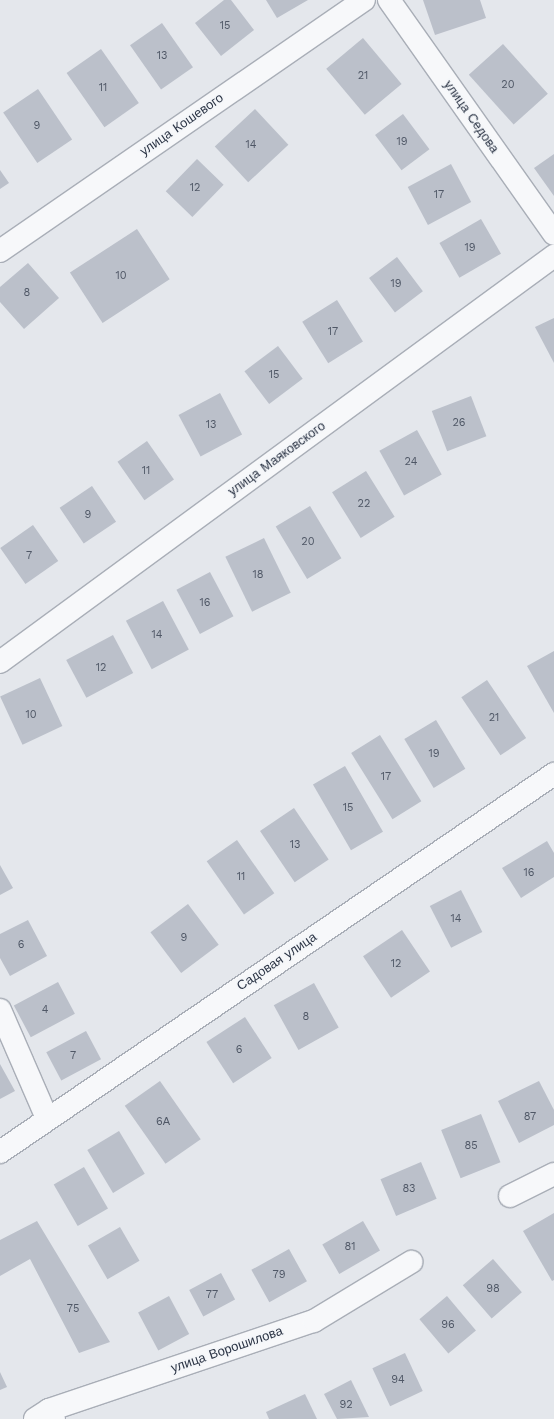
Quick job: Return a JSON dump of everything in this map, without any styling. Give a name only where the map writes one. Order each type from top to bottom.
[{"type":"street","name":"улица Кошевого","points":[[0,251],[364,0]]},
{"type":"street","name":"улица Седова","points":[[389,0],[554,234]]},
{"type":"street","name":"улица Маяковского","points":[[0,662],[554,256]]},
{"type":"street","name":"Садовая улица","points":[[0,1152],[47,1118],[554,774]]},
{"type":"street","points":[[0,1010],[47,1118]]},
{"type":"street","points":[[510,1196],[554,1174]]},
{"type":"street","name":"улица Ворошилова","points":[[46,1416],[314,1321],[411,1262]]},
{"type":"building","points":[[224,0],[231,0],[254,30],[221,56],[195,23]]},
{"type":"building","points":[[266,0],[308,0],[277,18]]},
{"type":"building","points":[[423,0],[480,0],[486,18],[435,35]]},
{"type":"building","points":[[162,23],[193,67],[161,90],[130,45]]},
{"type":"building","points":[[363,38],[402,84],[365,115],[326,69]]},
{"type":"building","points":[[503,44],[548,94],[514,125],[469,75]]},
{"type":"building","points":[[101,49],[139,103],[104,127],[67,73]]},
{"type":"building","points":[[38,89],[72,140],[37,163],[3,112]]},
{"type":"building","points":[[255,109],[288,145],[248,182],[215,147]]},
{"type":"building","points":[[403,114],[429,149],[402,170],[375,135]]},
{"type":"building","points":[[554,154],[554,196],[534,168]]},
{"type":"building","points":[[197,159],[224,185],[192,217],[166,191]]},
{"type":"building","points":[[451,164],[471,202],[428,225],[408,187]]},
{"type":"building","points":[[0,170],[9,183],[0,189]]},
{"type":"building","points":[[481,219],[501,254],[459,278],[439,243]]},
{"type":"building","points":[[137,229],[170,279],[103,323],[70,273]]},
{"type":"building","points":[[397,257],[423,291],[395,312],[369,278]]},
{"type":"building","points":[[28,263],[59,298],[24,329],[0,302],[0,287]]},
{"type":"building","points":[[337,300],[363,342],[328,363],[302,322]]},
{"type":"building","points":[[554,318],[554,363],[535,327]]},
{"type":"building","points":[[278,346],[303,379],[269,404],[244,371]]},
{"type":"building","points":[[220,393],[242,434],[201,457],[179,415]]},
{"type":"building","points":[[471,396],[486,436],[447,451],[432,411]]},
{"type":"building","points":[[417,430],[442,475],[404,495],[379,451]]},
{"type":"building","points":[[147,441],[174,480],[144,500],[118,462]]},
{"type":"building","points":[[366,471],[395,517],[361,538],[332,492]]},
{"type":"building","points":[[92,486],[116,522],[84,543],[60,508]]},
{"type":"building","points":[[310,506],[341,558],[307,579],[276,527]]},
{"type":"building","points":[[33,525],[58,561],[25,584],[0,548]]},
{"type":"building","points":[[264,538],[291,593],[252,612],[225,557]]},
{"type":"building","points":[[210,572],[233,616],[200,634],[176,590]]},
{"type":"building","points":[[163,601],[189,650],[152,669],[126,621]]},
{"type":"building","points":[[113,635],[133,673],[86,698],[66,660]]},
{"type":"building","points":[[554,651],[554,713],[527,666]]},
{"type":"building","points":[[40,678],[62,726],[23,745],[0,697]]},
{"type":"building","points":[[487,680],[526,738],[500,755],[461,697]]},
{"type":"building","points":[[436,720],[465,769],[434,788],[404,739]]},
{"type":"building","points":[[380,735],[421,801],[393,819],[351,753]]},
{"type":"building","points":[[345,766],[383,832],[351,850],[313,785]]},
{"type":"building","points":[[294,808],[329,859],[295,882],[260,831]]},
{"type":"building","points":[[237,840],[274,893],[244,914],[207,861]]},
{"type":"building","points":[[547,841],[554,853],[554,877],[521,898],[502,868]]},
{"type":"building","points":[[0,865],[13,888],[0,895]]},
{"type":"building","points":[[461,890],[482,932],[451,948],[430,906]]},
{"type":"building","points":[[188,904],[219,945],[181,973],[150,932]]},
{"type":"building","points":[[28,920],[47,956],[10,976],[0,958],[0,934]]},
{"type":"building","points":[[402,930],[430,971],[391,998],[363,956]]},
{"type":"building","points":[[58,982],[75,1014],[31,1037],[14,1005]]},
{"type":"building","points":[[314,983],[339,1028],[298,1050],[274,1005]]},
{"type":"building","points":[[245,1017],[272,1058],[233,1083],[206,1042]]},
{"type":"building","points":[[86,1031],[101,1059],[61,1080],[46,1052]]},
{"type":"building","points":[[0,1064],[15,1091],[0,1099]]},
{"type":"building","points":[[160,1081],[201,1139],[166,1164],[125,1106]]},
{"type":"building","points":[[539,1081],[554,1110],[554,1125],[519,1143],[498,1101]]},
{"type":"building","points":[[481,1114],[500,1162],[461,1178],[441,1130]]},
{"type":"building","points":[[119,1131],[145,1174],[113,1193],[87,1150]]},
{"type":"building","points":[[421,1162],[437,1199],[396,1216],[380,1179]]},
{"type":"building","points":[[84,1167],[108,1209],[78,1226],[54,1184]]},
{"type":"building","points":[[554,1213],[554,1280],[552,1281],[523,1231]]},
{"type":"building","points":[[37,1221],[110,1342],[79,1353],[30,1259],[0,1276],[0,1240]]},
{"type":"building","points":[[363,1221],[380,1250],[339,1274],[322,1244]]},
{"type":"building","points":[[120,1227],[140,1261],[107,1279],[88,1246]]},
{"type":"building","points":[[289,1249],[307,1281],[269,1302],[251,1270]]},
{"type":"building","points":[[493,1259],[522,1292],[492,1318],[463,1285]]},
{"type":"building","points":[[221,1273],[235,1299],[203,1316],[189,1290]]},
{"type":"building","points":[[169,1296],[189,1334],[158,1350],[138,1312]]},
{"type":"building","points":[[447,1296],[476,1330],[448,1354],[419,1319]]},
{"type":"building","points":[[405,1353],[423,1391],[390,1406],[372,1368]]},
{"type":"building","points":[[0,1372],[7,1387],[0,1390]]},
{"type":"building","points":[[351,1380],[369,1417],[337,1419],[324,1394]]},
{"type":"building","points":[[305,1394],[317,1419],[269,1419],[266,1412]]}]
